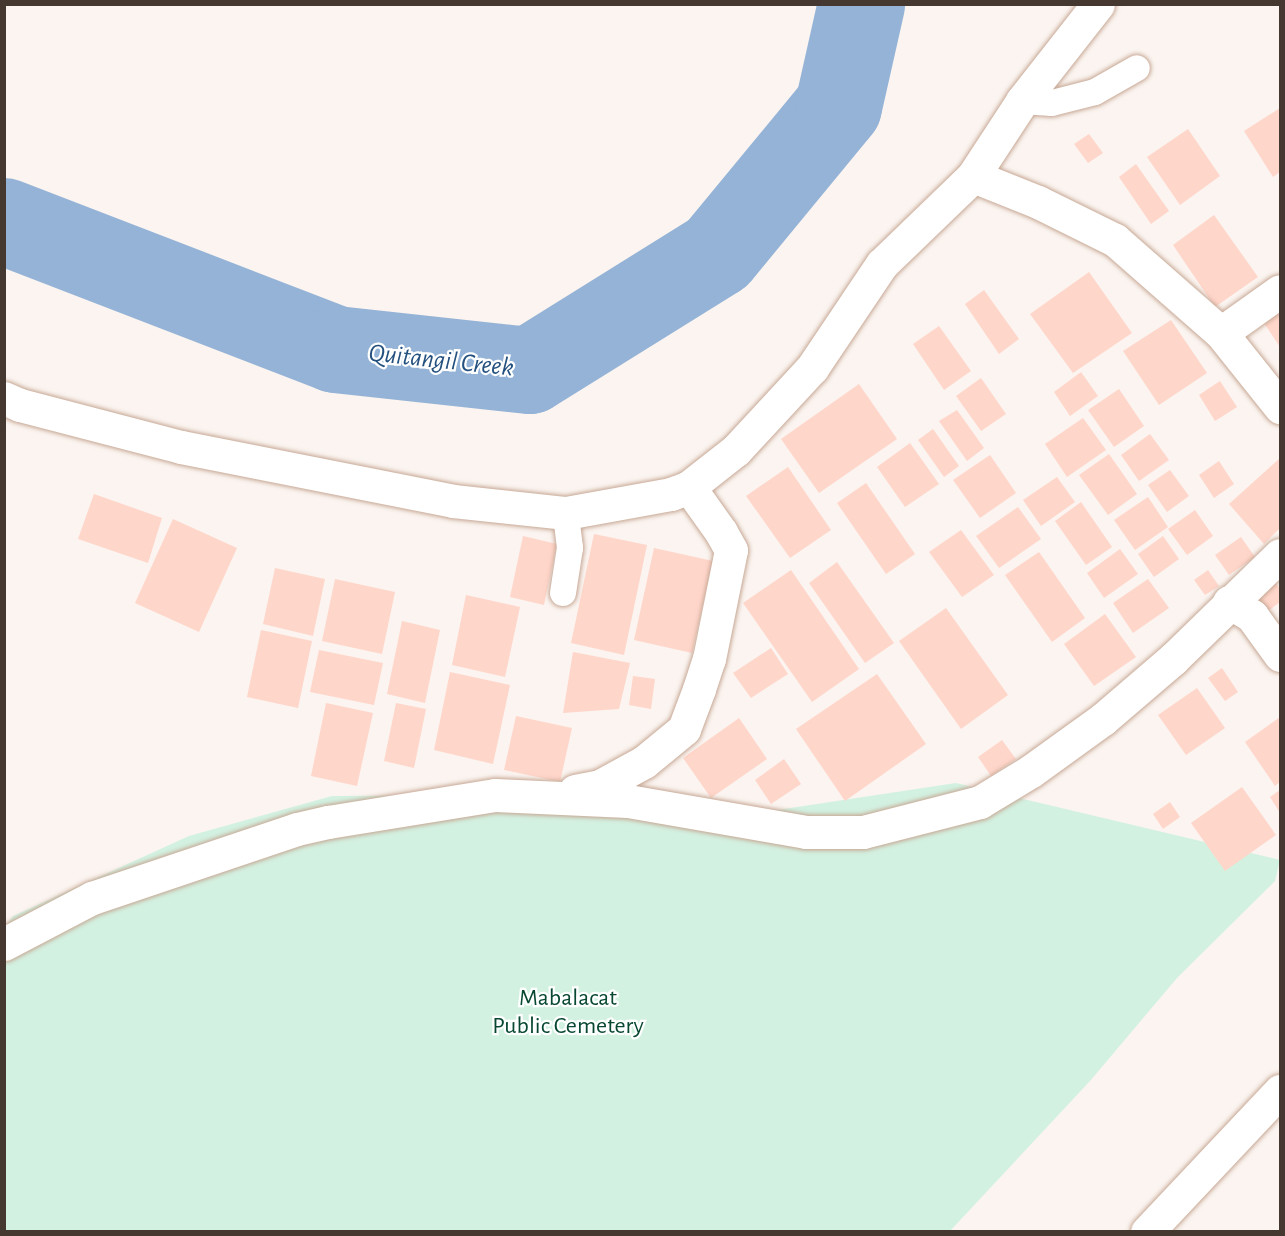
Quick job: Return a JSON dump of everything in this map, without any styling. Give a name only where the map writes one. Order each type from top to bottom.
[{"type":"street","points":[[4,398],[41,411],[181,447],[453,501],[566,513],[671,494],[689,487],[736,450],[812,368],[882,264],[973,176],[1022,101],[1098,4]]},
{"type":"street","points":[[973,176],[1038,202],[1115,240],[1221,333],[1281,407]]},
{"type":"street","points":[[1221,333],[1281,291]]},
{"type":"street","points":[[550,797],[600,786],[644,762],[684,729],[709,659],[731,550],[689,487]]},
{"type":"street","points":[[4,944],[92,898],[297,829],[495,795],[628,801],[806,832],[863,832],[980,802],[1031,771],[1103,719],[1173,659],[1281,555]]},
{"type":"street","points":[[1229,603],[1252,616],[1281,655]]},
{"type":"street","points":[[1147,1232],[1281,1091]]},
{"type":"lane","points":[[1022,101],[1052,103],[1095,92],[1137,68]]},
{"type":"lane","points":[[563,593],[570,548],[566,513]]},
{"type":"green space","name":"Mabalacat Public Cemetery","points":[[956,783],[1280,860],[1275,881],[1177,978],[1090,1081],[950,1231],[5,1232],[5,927],[13,916],[189,836],[332,796],[509,795],[685,824]]},
{"type":"building","points":[[1280,108],[1280,172],[1273,177],[1244,131]]},
{"type":"building","points":[[1188,129],[1220,176],[1180,205],[1147,157]]},
{"type":"building","points":[[1089,134],[1103,153],[1088,163],[1074,144]]},
{"type":"building","points":[[1136,164],[1169,211],[1151,224],[1119,177]]},
{"type":"building","points":[[1214,215],[1258,277],[1215,307],[1173,245]]},
{"type":"building","points":[[1089,272],[1132,333],[1073,373],[1030,314]]},
{"type":"building","points":[[984,290],[1019,339],[999,354],[965,304]]},
{"type":"building","points":[[1280,303],[1280,347],[1260,317]]},
{"type":"building","points":[[1171,320],[1207,373],[1159,405],[1123,351]]},
{"type":"building","points":[[939,326],[971,371],[944,390],[913,344]]},
{"type":"building","points":[[1081,372],[1098,396],[1070,416],[1054,392]]},
{"type":"building","points":[[981,378],[1006,414],[981,431],[956,396]]},
{"type":"building","points":[[1220,381],[1237,407],[1215,421],[1199,395]]},
{"type":"building","points":[[859,384],[897,439],[819,493],[781,439]]},
{"type":"building","points":[[1119,389],[1144,426],[1114,447],[1088,410]]},
{"type":"building","points":[[957,410],[984,448],[967,461],[939,421]]},
{"type":"building","points":[[1083,418],[1106,450],[1067,477],[1045,444]]},
{"type":"building","points":[[933,429],[959,466],[944,477],[918,440]]},
{"type":"building","points":[[1150,434],[1169,460],[1139,481],[1121,455]]},
{"type":"building","points":[[910,443],[939,484],[905,507],[877,467]]},
{"type":"building","points":[[1109,454],[1137,494],[1108,515],[1079,475]]},
{"type":"building","points":[[990,455],[1016,493],[980,518],[953,480]]},
{"type":"building","points":[[1279,459],[1280,528],[1264,544],[1229,504]]},
{"type":"building","points":[[1219,461],[1234,484],[1214,498],[1199,475]]},
{"type":"building","points":[[788,467],[831,530],[790,558],[746,496]]},
{"type":"building","points":[[1170,470],[1189,496],[1167,512],[1148,485]]},
{"type":"building","points":[[1057,477],[1075,502],[1041,526],[1023,500]]},
{"type":"building","points":[[866,483],[915,554],[886,574],[837,503]]},
{"type":"building","points":[[94,494],[162,518],[148,563],[78,539]]},
{"type":"building","points":[[1148,497],[1168,527],[1135,550],[1114,520]]},
{"type":"building","points":[[1081,502],[1112,547],[1086,565],[1055,521]]},
{"type":"building","points":[[1018,507],[1041,539],[999,568],[976,536]]},
{"type":"building","points":[[1195,510],[1213,536],[1187,555],[1168,529]]},
{"type":"building","points":[[173,519],[237,548],[199,632],[135,603]]},
{"type":"building","points":[[961,530],[994,575],[962,597],[929,552]]},
{"type":"building","points":[[594,534],[647,545],[624,655],[571,643]]},
{"type":"building","points":[[523,536],[557,544],[544,605],[510,597]]},
{"type":"building","points":[[1163,536],[1179,559],[1154,577],[1138,554]]},
{"type":"building","points":[[1241,537],[1255,557],[1229,575],[1215,555]]},
{"type":"building","points":[[654,548],[713,561],[692,653],[634,640]]},
{"type":"building","points":[[1120,549],[1138,574],[1104,598],[1087,573]]},
{"type":"building","points":[[1039,552],[1085,618],[1052,642],[1005,575]]},
{"type":"building","points":[[837,562],[894,643],[865,663],[809,583]]},
{"type":"building","points":[[275,568],[325,579],[313,636],[263,624]]},
{"type":"building","points":[[791,570],[859,669],[812,702],[743,603]]},
{"type":"building","points":[[1208,570],[1219,586],[1205,595],[1194,580]]},
{"type":"building","points":[[1273,578],[1280,589],[1280,602],[1260,617],[1246,597]]},
{"type":"building","points":[[335,579],[395,592],[382,654],[322,641]]},
{"type":"building","points":[[1148,579],[1169,608],[1133,633],[1113,603]]},
{"type":"building","points":[[466,595],[520,607],[505,677],[452,665]]},
{"type":"building","points":[[946,608],[1008,695],[961,729],[899,641]]},
{"type":"building","points":[[1105,614],[1136,657],[1094,686],[1064,644]]},
{"type":"building","points":[[402,621],[440,630],[425,703],[387,694]]},
{"type":"building","points":[[261,630],[312,641],[298,708],[247,697]]},
{"type":"building","points":[[771,648],[788,674],[751,698],[733,673]]},
{"type":"building","points":[[319,650],[383,663],[374,705],[310,692]]},
{"type":"building","points":[[573,652],[630,663],[619,709],[563,713]]},
{"type":"building","points":[[1222,668],[1238,692],[1225,701],[1208,678]]},
{"type":"building","points":[[450,672],[510,685],[493,764],[434,750]]},
{"type":"building","points":[[877,674],[926,744],[845,801],[796,729]]},
{"type":"building","points":[[633,676],[655,679],[651,709],[629,705]]},
{"type":"building","points":[[1197,688],[1225,728],[1186,755],[1158,715]]},
{"type":"building","points":[[326,703],[373,713],[357,786],[311,776]]},
{"type":"building","points":[[396,703],[426,709],[414,768],[384,761]]},
{"type":"building","points":[[516,716],[572,728],[560,782],[504,770]]},
{"type":"building","points":[[1280,717],[1280,782],[1275,786],[1245,742]]},
{"type":"building","points":[[739,718],[767,759],[711,798],[683,758]]},
{"type":"building","points":[[1002,740],[1016,759],[991,776],[978,757]]},
{"type":"building","points":[[784,759],[801,784],[771,804],[755,780]]},
{"type":"building","points":[[1242,787],[1276,835],[1225,871],[1191,823]]},
{"type":"building","points":[[1280,790],[1280,813],[1270,797]]},
{"type":"building","points":[[1170,802],[1180,817],[1163,829],[1153,814]]},
{"type":"waterway","name":"Quitangil Creek","points":[[4,221],[335,349],[529,370],[717,253],[838,106],[861,4]]}]
